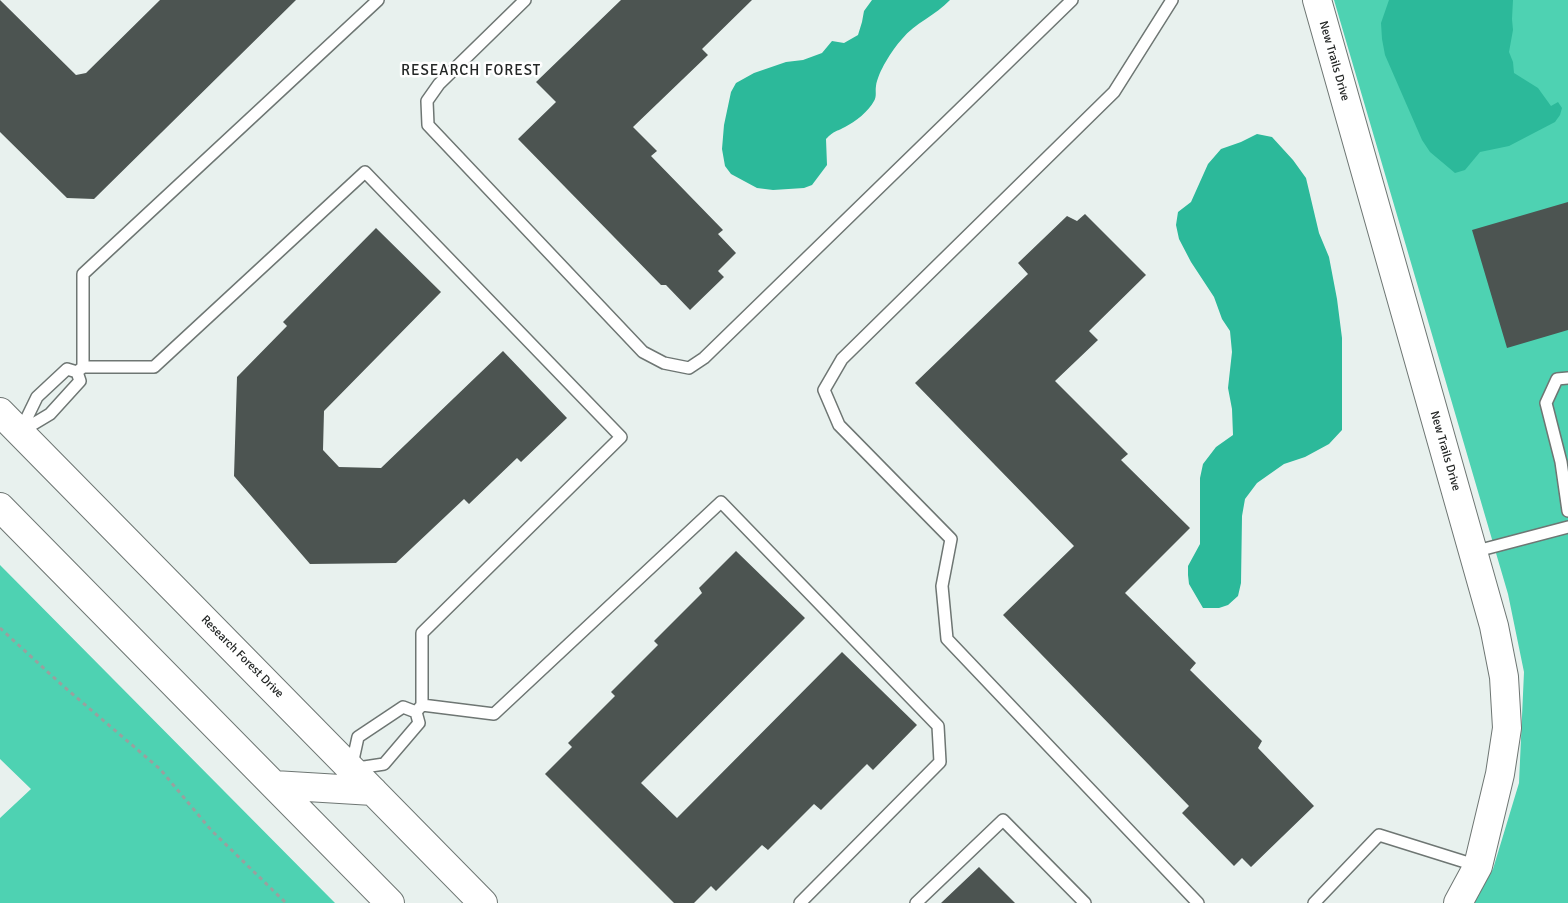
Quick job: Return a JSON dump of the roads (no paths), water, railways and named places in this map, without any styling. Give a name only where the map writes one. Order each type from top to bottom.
[{"type":"main road","name":"New Trails Drive","points":[[1317,0],[1494,626],[1502,668],[1507,728],[1500,774],[1478,866],[1458,903]]},
{"type":"main road","name":"Research Forest Drive","points":[[0,412],[483,903]]},
{"type":"main road","points":[[0,507],[390,903]]},
{"type":"main road","points":[[274,785],[373,791]]},
{"type":"lane","points":[[20,432],[50,414],[80,382],[83,274],[378,0]]},
{"type":"lane","points":[[525,0],[439,84],[428,101],[428,125],[643,352],[664,363],[689,368],[704,358],[1072,0]]},
{"type":"lane","points":[[1172,0],[1114,92],[842,359],[824,390],[838,425],[951,539],[942,586],[947,639],[1198,903]]},
{"type":"lane","points":[[20,432],[38,397],[68,369],[154,367],[365,172],[621,437],[422,633],[419,708],[419,723],[384,764],[352,769],[358,737],[402,707],[419,708],[494,714],[721,502],[938,726],[940,762],[800,903]]},
{"type":"lane","points":[[1568,378],[1557,379],[1546,403],[1561,462],[1568,511]]},
{"type":"lane","points":[[1473,552],[1568,527]]},
{"type":"lane","points":[[916,903],[1003,820],[1085,903]]},
{"type":"lane","points":[[1314,903],[1379,835],[1478,866]]},
{"type":"district","name":"RESEARCH FOREST","points":[[471,71]]}]
